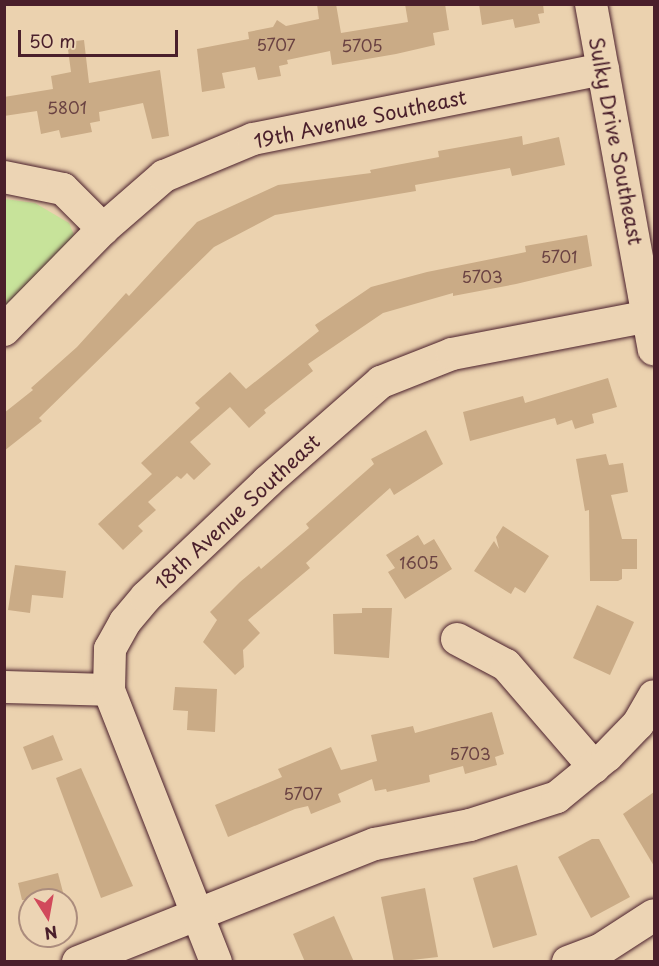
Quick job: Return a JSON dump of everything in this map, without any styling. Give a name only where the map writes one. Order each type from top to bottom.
[{"type":"street","name":"Sulky Drive Southeast","points":[[591,4],[654,349]]},
{"type":"street","name":"19th Avenue Southeast","points":[[4,330],[102,229],[164,176],[253,139],[603,69]]},
{"type":"street","points":[[4,177],[63,189],[102,229]]},
{"type":"street","name":"18th Avenue Southeast","points":[[216,962],[109,690],[110,649],[146,597],[381,382],[452,354],[649,316]]},
{"type":"street","points":[[457,639],[506,665],[594,767]]},
{"type":"street","points":[[4,687],[109,690]]},
{"type":"street","points":[[78,962],[375,844],[470,825],[557,797],[594,767],[646,731],[654,696]]},
{"type":"street","points":[[568,962],[600,950],[654,915]]},
{"type":"green space","points":[[5,199],[35,203],[69,223],[78,244],[5,319]]},
{"type":"building","points":[[317,4],[336,4],[341,33],[408,22],[405,4],[445,4],[449,30],[433,33],[435,45],[396,54],[332,65],[330,51],[287,60],[288,64],[279,66],[281,76],[258,80],[255,67],[222,73],[225,88],[202,92],[197,49],[249,39],[248,32],[273,27],[277,20],[286,26],[319,19]]},
{"type":"building","points":[[479,4],[543,4],[544,13],[538,14],[540,23],[515,28],[513,19],[482,25]]},
{"type":"building","points":[[84,40],[89,83],[160,70],[169,136],[152,139],[143,103],[99,112],[100,121],[90,123],[92,132],[61,138],[59,130],[41,134],[37,111],[4,116],[4,97],[53,89],[51,76],[71,72],[67,42]]},
{"type":"building","points":[[522,136],[523,145],[559,137],[565,165],[512,176],[510,168],[415,185],[416,191],[275,215],[214,247],[39,418],[42,421],[4,451],[4,413],[33,390],[31,388],[77,347],[126,293],[129,296],[197,222],[278,185],[371,173],[370,170],[439,157],[438,151]]},
{"type":"building","points":[[587,235],[592,266],[516,284],[453,296],[453,293],[383,313],[308,364],[313,371],[264,410],[266,413],[249,428],[230,407],[190,442],[211,464],[194,480],[187,473],[181,479],[177,476],[148,502],[156,510],[138,526],[143,531],[123,550],[98,524],[152,474],[141,463],[200,408],[195,403],[230,372],[246,389],[319,331],[315,325],[371,287],[427,272],[526,252],[525,246]]},
{"type":"building","points":[[608,378],[617,407],[592,414],[594,423],[575,429],[572,420],[557,425],[555,418],[470,441],[463,412],[523,396],[525,403]]},
{"type":"building","points":[[426,430],[443,464],[394,495],[390,488],[306,563],[310,568],[248,620],[260,633],[243,650],[244,667],[235,675],[203,642],[217,620],[210,612],[240,582],[259,566],[261,569],[309,528],[306,524],[374,464],[371,459]]},
{"type":"building","points":[[606,454],[609,465],[623,463],[628,492],[611,495],[622,539],[637,539],[637,569],[622,569],[622,579],[618,581],[590,581],[589,510],[585,511],[576,459]]},
{"type":"building","points":[[503,526],[549,556],[525,593],[515,587],[511,594],[474,571],[494,541],[499,549],[496,537]]},
{"type":"building","points":[[418,535],[424,545],[434,539],[452,569],[405,599],[388,572],[395,568],[386,555]]},
{"type":"building","points":[[15,565],[66,571],[63,598],[32,595],[30,613],[8,610]]},
{"type":"building","points":[[597,605],[634,622],[610,675],[573,658]]},
{"type":"building","points":[[362,608],[392,608],[389,658],[334,654],[333,614],[362,613]]},
{"type":"building","points":[[175,687],[217,689],[215,732],[187,730],[188,711],[173,710]]},
{"type":"building","points":[[492,712],[504,754],[495,757],[497,765],[465,774],[463,766],[429,775],[430,782],[387,792],[386,789],[375,791],[372,779],[338,794],[341,802],[311,814],[308,806],[295,809],[228,837],[215,805],[282,777],[278,769],[331,747],[341,770],[377,761],[371,735],[413,726],[415,733]]},
{"type":"building","points":[[53,735],[63,760],[32,770],[23,747]]},
{"type":"building","points":[[81,768],[133,886],[101,898],[56,778]]},
{"type":"building","points":[[654,792],[654,866],[623,814]]},
{"type":"building","points":[[592,839],[599,839],[630,897],[591,918],[558,857]]},
{"type":"building","points":[[517,865],[537,935],[493,948],[473,878]]},
{"type":"building","points":[[58,873],[62,888],[19,888],[18,883]]},
{"type":"building","points":[[425,888],[438,957],[394,962],[381,897]]},
{"type":"building","points":[[334,916],[354,962],[305,962],[293,934]]}]
